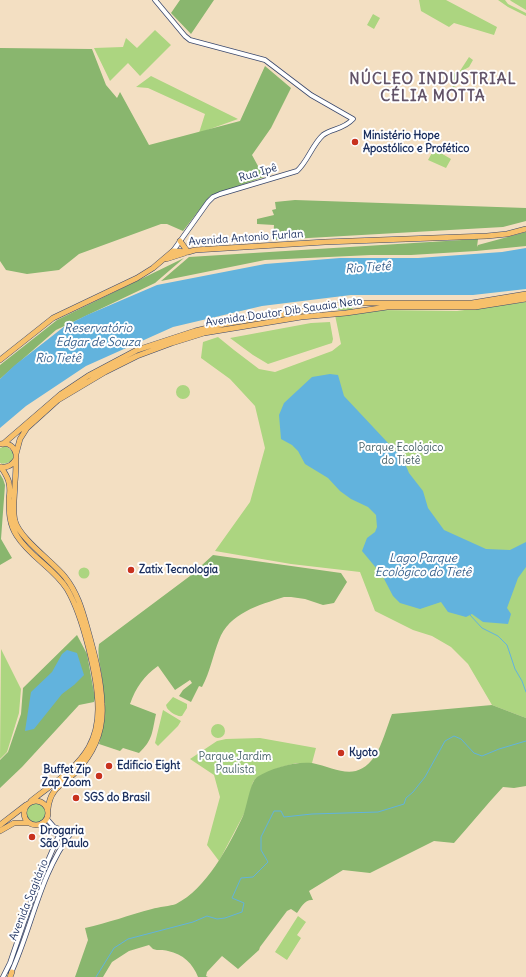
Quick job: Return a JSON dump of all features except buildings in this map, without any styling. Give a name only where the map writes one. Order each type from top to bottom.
[{"type":"main road","name":"Avenida Antonio Furlan","points":[[0,360],[56,316],[137,278],[163,260],[173,251],[188,252],[196,250],[325,242],[487,236],[507,234],[526,229]]},
{"type":"main road","points":[[180,241],[188,252]]},
{"type":"main road","points":[[163,260],[196,250]]},
{"type":"main road","name":"Avenida Doutor Dib Sauaia Neto","points":[[2,444],[60,394],[100,370],[138,350],[190,332],[217,325],[351,303],[472,303],[526,294]]},
{"type":"main road","name":"Avenida Doutor Dib Sauaia Neto","points":[[48,809],[51,795],[76,771],[94,748],[102,724],[102,703],[94,649],[77,597],[71,585],[64,576],[18,528],[16,521],[14,509],[16,456],[20,439],[27,428],[58,400],[105,372],[137,356],[204,333],[284,320],[387,307],[475,308],[526,299]]},
{"type":"main road","points":[[351,303],[354,307],[352,312]]},
{"type":"main road","points":[[331,306],[329,310],[331,314]]},
{"type":"main road","points":[[0,467],[6,468],[10,466],[16,456],[11,445],[2,444]]},
{"type":"main road","points":[[0,467],[6,474],[10,484],[9,520],[16,535],[22,543],[59,579],[72,600],[91,656],[98,708],[96,725],[91,742],[82,757],[68,772],[0,825]]},
{"type":"main road","points":[[0,831],[14,823],[29,823],[34,825],[42,823],[47,819],[48,809],[46,805],[40,801],[29,803]]},
{"type":"main road","points":[[29,803],[24,814],[29,823]]},
{"type":"street","name":"Rua Ipê","points":[[155,0],[190,40],[265,60],[311,95],[353,120],[346,126],[322,136],[297,171],[213,197],[173,251]]},
{"type":"street","name":"Avenida Sagitário","points":[[3,977],[12,963],[50,869],[71,833],[54,827],[47,819]]},
{"type":"street","points":[[42,823],[59,835],[67,838]]},
{"type":"street","name":"Avenida Sagitário","points":[[11,975],[12,963],[34,893],[59,835]]},
{"type":"green space","points":[[180,0],[214,0],[191,34],[171,13]]},
{"type":"green space","points":[[419,0],[446,0],[497,27],[494,35],[454,23],[449,27],[421,11]]},
{"type":"green space","points":[[498,0],[505,0],[508,4],[526,13],[526,16],[508,7]]},
{"type":"green space","points":[[510,0],[526,0],[526,10],[511,1]]},
{"type":"green space","points":[[373,14],[380,18],[374,29],[367,25]]},
{"type":"green space","points":[[155,30],[171,45],[140,76],[128,63],[110,81],[94,48],[123,47],[126,38],[137,48]]},
{"type":"green space","points":[[0,48],[92,49],[106,85],[117,98],[120,92],[149,145],[240,121],[265,66],[291,88],[271,128],[252,155],[264,177],[210,196],[183,231],[167,224],[161,224],[79,254],[59,270],[27,274],[6,270],[0,261]]},
{"type":"green space","points":[[469,57],[473,60],[469,67],[462,71],[455,87],[453,88],[450,72],[458,74]]},
{"type":"green space","points":[[151,76],[238,119],[199,133],[205,114],[148,88],[136,87]]},
{"type":"green space","points":[[434,149],[451,159],[446,168],[428,160]]},
{"type":"green space","points":[[295,200],[526,208],[526,221],[503,227],[273,240],[274,225],[257,224],[257,219],[274,215],[272,210],[276,209],[275,202]]},
{"type":"green space","points":[[526,232],[526,246],[411,255],[371,255],[265,260],[161,281],[189,257],[478,239],[477,247],[478,245]]},
{"type":"green space","points":[[184,258],[155,283],[56,330],[0,379],[0,365],[57,320]]},
{"type":"green space","name":"Parque Ecológico do Tietê","points":[[526,302],[526,718],[492,705],[468,664],[451,647],[432,636],[413,630],[375,611],[360,572],[291,564],[215,551],[250,502],[265,448],[255,406],[230,379],[201,358],[203,342],[218,337],[259,369],[275,372],[332,351],[341,344],[335,315],[379,310],[457,311]]},
{"type":"green space","points":[[352,306],[353,308],[351,310],[333,309]]},
{"type":"green space","points":[[330,322],[333,339],[332,343],[268,364],[230,338],[311,323]]},
{"type":"green space","points":[[180,385],[186,385],[190,389],[190,395],[186,399],[180,399],[176,395],[176,389]]},
{"type":"green space","points":[[6,446],[14,453],[14,459],[2,464],[0,463],[0,448]]},
{"type":"green space","points":[[0,474],[5,485],[1,539],[12,558],[0,565]]},
{"type":"green space","points":[[213,555],[341,573],[347,582],[334,603],[323,605],[305,599],[284,597],[255,607],[237,617],[230,623],[219,640],[205,681],[202,687],[199,686],[191,702],[179,696],[183,690],[192,683],[190,680],[175,690],[158,666],[141,682],[130,704],[156,714],[151,735],[144,748],[139,753],[123,748],[120,751],[99,744],[104,703],[99,644],[190,576]]},
{"type":"green space","points":[[82,568],[86,568],[88,569],[88,577],[82,578],[79,575],[79,571]]},
{"type":"green space","points":[[77,635],[87,654],[95,698],[94,702],[79,705],[22,767],[0,788],[0,760],[8,752],[21,714],[23,688]]},
{"type":"green space","points":[[1,649],[21,689],[19,713],[7,752],[0,759]]},
{"type":"green space","points":[[173,697],[187,704],[187,708],[182,716],[174,714],[167,708],[166,705]]},
{"type":"green space","points":[[492,705],[526,718],[526,786],[514,788],[503,787],[454,843],[434,841],[370,873],[343,870],[309,891],[313,900],[305,902],[297,913],[291,909],[287,911],[259,950],[238,969],[222,956],[207,972],[206,976],[208,977],[198,977],[187,960],[183,957],[166,950],[153,949],[149,945],[129,951],[112,962],[103,977],[75,977],[88,940],[85,928],[155,908],[176,904],[197,888],[216,866],[224,853],[243,816],[252,784],[257,777],[276,768],[299,763],[312,763],[346,772],[361,769],[368,764],[378,752],[392,714]]},
{"type":"green space","points":[[163,710],[181,721],[158,746],[155,743]]},
{"type":"green space","points":[[215,724],[221,724],[225,728],[225,734],[221,738],[215,738],[211,734],[211,728]]},
{"type":"green space","name":"Parque Jardim Paulista","points":[[260,738],[316,748],[312,763],[296,763],[278,768],[256,778],[253,782],[246,810],[219,861],[207,845],[220,797],[214,775],[190,759],[217,741],[226,739]]},
{"type":"green space","points":[[36,802],[44,805],[47,813],[44,821],[36,824],[28,821],[25,813],[28,805]]},
{"type":"green space","points":[[298,916],[306,922],[297,935],[301,938],[287,960],[275,952]]},
{"type":"water","name":"Reservatório Edgar de Souza","points":[[526,248],[526,289],[473,295],[351,295],[262,306],[173,327],[86,366],[26,406],[0,428],[0,379],[15,365],[65,326],[157,285],[265,264],[340,258],[418,258],[502,252]]},
{"type":"water","name":"Lago Parque Ecológico do Tietê","points":[[330,374],[338,375],[344,396],[403,459],[409,473],[423,491],[428,508],[444,530],[486,549],[510,550],[526,542],[526,567],[518,578],[507,608],[511,614],[508,624],[483,622],[472,614],[466,617],[448,612],[441,602],[420,609],[400,603],[393,596],[382,575],[362,551],[367,538],[375,532],[377,527],[376,515],[368,507],[351,499],[340,491],[328,478],[305,464],[298,451],[292,445],[281,439],[279,415],[284,403],[312,377]]},
{"type":"water","points":[[67,650],[77,653],[84,675],[62,694],[34,729],[25,731],[31,692],[52,672],[62,654]]},
{"type":"waterway","points":[[470,615],[482,628],[498,636],[507,645],[515,669],[526,692]]},
{"type":"waterway","points":[[96,977],[114,948],[128,939],[193,922],[207,916],[217,919],[242,912],[244,903],[232,898],[241,878],[253,877],[268,862],[261,850],[261,837],[274,811],[281,811],[284,817],[312,814],[378,812],[404,804],[406,798],[425,777],[445,741],[454,736],[461,739],[474,753],[482,756],[526,741]]},
{"type":"place","name":"Ministério Hope Apostólico e Profético","points":[[355,142]]},
{"type":"place","name":"Zatix Tecnologia","points":[[131,570]]},
{"type":"place","name":"Kyoto","points":[[341,753]]},
{"type":"place","name":"Edificio Eight","points":[[109,766]]},
{"type":"place","name":"Buffet Zip Zap Zoom","points":[[99,776]]},
{"type":"place","name":"SGS do Brasil","points":[[76,798]]},
{"type":"place","name":"Drogaria São Paulo","points":[[32,837]]},
{"type":"district","name":"NÚCLEO INDUSTRIAL CÉLIA MOTTA","points":[[433,88]]},
{"type":"water label","name":"Rio Tietê","points":[[368,268]]},
{"type":"water label","name":"Rio Tietê","points":[[58,359]]}]
